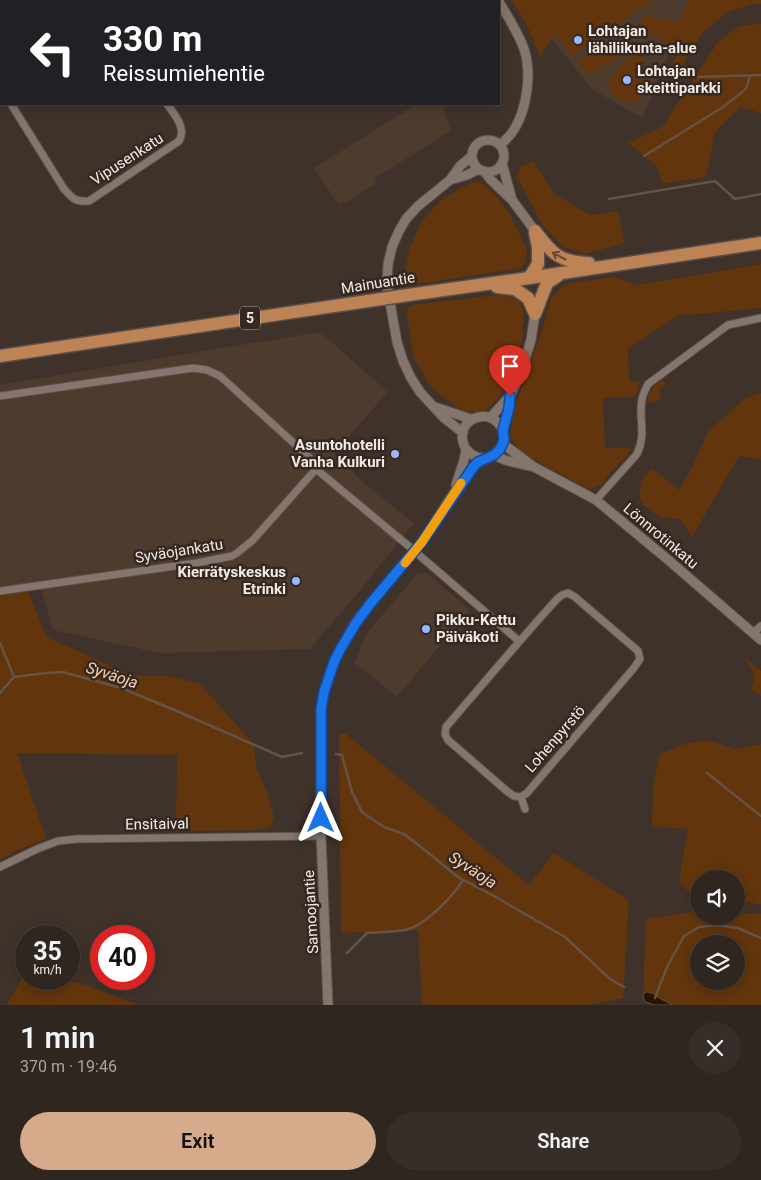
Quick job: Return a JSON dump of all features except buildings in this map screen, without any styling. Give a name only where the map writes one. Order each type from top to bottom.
[{"type":"highway","points":[[535,231],[551,252],[561,258],[576,263],[624,263]]},
{"type":"highway","points":[[529,278],[538,264],[538,247],[535,231]]},
{"type":"highway","name":"Mainuantie","points":[[0,356],[761,242]]},
{"type":"highway","points":[[535,314],[547,283],[563,272]]},
{"type":"highway","points":[[480,284],[515,289],[528,298],[535,314]]},
{"type":"street","points":[[500,4],[514,26],[525,51],[528,80],[526,96],[516,127],[500,145]]},
{"type":"street","name":"Vipusenkatu","points":[[12,105],[64,189],[72,198],[79,202],[88,201],[179,141],[182,132],[180,124],[168,105]]},
{"type":"street","points":[[450,180],[481,170],[493,171],[500,167],[504,154],[503,149],[493,141],[484,141],[475,146],[472,156],[460,166],[450,180],[418,206],[406,219],[392,247],[388,264],[387,285],[397,342],[411,378],[420,392],[442,417],[463,432]]},
{"type":"street","points":[[472,156],[474,162],[512,200],[535,231]]},
{"type":"street","points":[[502,163],[512,200]]},
{"type":"street","points":[[503,430],[495,420],[490,418],[480,417],[472,419],[466,425],[463,432],[463,441],[466,449],[477,457],[491,456],[503,444],[503,430],[510,396],[523,366],[531,340],[535,314]]},
{"type":"street","points":[[596,500],[637,454],[641,446],[642,399],[648,384],[728,325],[761,318]]},
{"type":"street","points":[[0,396],[193,368],[207,370],[220,376],[309,457],[316,469],[518,641]]},
{"type":"street","points":[[490,418],[510,396]]},
{"type":"street","points":[[435,407],[472,419]]},
{"type":"street","name":"Lönnrotinkatu","points":[[503,444],[534,467],[596,500],[761,640]]},
{"type":"street","name":"Samoojantie","points":[[451,497],[459,478],[466,449]]},
{"type":"street","name":"Lönnrotinkatu","points":[[491,456],[534,467]]},
{"type":"street","name":"Samoojantie","points":[[328,1005],[321,836],[321,709],[324,692],[341,648],[356,623],[427,535],[451,497],[474,466],[491,456]]},
{"type":"street","name":"Syväojankatu","points":[[0,591],[196,563],[232,556],[253,540],[316,469]]},
{"type":"street","name":"Lohenpyrstö","points":[[568,593],[638,651],[640,659],[527,793],[520,797],[508,792],[448,740],[445,734],[446,727],[508,656],[518,641],[557,599],[568,593]]},
{"type":"street","points":[[753,633],[761,626]]},
{"type":"street","points":[[520,797],[524,809]]},
{"type":"street","name":"Ensitaival","points":[[0,867],[44,846],[58,841],[77,839],[321,836]]},
{"type":"shaded area","name":"Lohtajan lähiliikunta-alue","points":[[511,0],[654,0],[571,56],[555,31],[540,58],[528,28]]},
{"type":"shaded area","points":[[521,0],[691,0],[643,117],[636,115],[592,89]]},
{"type":"shaded area","points":[[688,0],[761,0],[761,4],[752,4],[728,12],[703,32],[680,69],[673,63],[681,43],[670,44],[665,42],[640,25],[645,15],[679,22]]},
{"type":"shaded area","points":[[761,24],[761,113],[740,107],[715,132],[706,177],[663,184],[656,165],[628,143],[662,127],[718,42],[734,29],[746,25]]},
{"type":"shaded area","points":[[606,42],[612,44],[619,56],[590,75],[582,69],[577,60]]},
{"type":"shaded area","name":"Lohtajan skeittiparkki","points":[[633,53],[644,57],[644,85],[638,100],[630,103],[618,98],[609,91],[611,76]]},
{"type":"shaded area","points":[[415,105],[446,105],[443,108],[451,131],[374,179],[377,183],[346,203],[344,201],[338,204],[314,168]]},
{"type":"shaded area","points":[[533,161],[555,194],[590,215],[618,211],[625,243],[585,254],[564,247],[543,226],[517,177],[520,167]]},
{"type":"shaded area","points":[[481,182],[495,195],[510,214],[527,250],[525,262],[521,268],[403,286],[409,250],[421,222],[441,200],[470,183]]},
{"type":"shaded area","points":[[761,264],[761,308],[677,316],[628,349],[629,381],[640,382],[635,397],[603,398],[605,448],[630,448],[631,451],[601,485],[589,489],[541,464],[517,448],[510,436],[514,408],[545,321],[551,298],[565,284],[612,277],[638,285]]},
{"type":"shaded area","points":[[506,294],[521,303],[524,314],[522,342],[513,372],[497,400],[483,413],[463,411],[432,389],[414,358],[406,311],[412,305]]},
{"type":"shaded area","points":[[320,332],[388,392],[334,453],[365,484],[414,523],[310,649],[160,653],[53,630],[41,588],[0,593],[0,385]]},
{"type":"shaded area","points":[[663,379],[666,385],[659,388],[661,400],[647,403],[652,389]]},
{"type":"shaded area","points":[[761,393],[761,460],[739,456],[692,537],[681,519],[661,517],[643,505],[639,495],[642,480],[648,472],[653,469],[679,490],[693,466],[707,433],[744,399]]},
{"type":"shaded area","points":[[418,573],[427,573],[470,610],[397,697],[355,663],[366,634]]},
{"type":"shaded area","points":[[27,589],[47,637],[130,675],[166,676],[199,683],[253,743],[257,770],[266,789],[274,817],[271,827],[256,830],[176,831],[177,755],[17,753],[46,839],[18,850],[0,860],[0,593]]},
{"type":"shaded area","points":[[745,658],[761,671],[761,696],[751,690],[755,677]]},
{"type":"shaded area","points":[[339,734],[346,734],[529,885],[554,853],[629,900],[623,998],[588,1005],[429,1005],[422,1003],[418,930],[341,933]]},
{"type":"shaded area","points":[[706,740],[736,749],[761,744],[761,904],[745,903],[745,870],[690,870],[690,892],[679,881],[688,829],[652,827],[653,785],[660,754],[681,745]]},
{"type":"shaded area","points":[[690,912],[690,925],[745,925],[745,913],[761,914],[761,1005],[655,1005],[645,1002],[643,996],[646,919]]},
{"type":"shaded area","points":[[80,984],[90,986],[90,990],[99,990],[138,1005],[7,1005],[15,990],[80,990]]},
{"type":"shaded area","points":[[645,992],[652,993],[673,1005],[655,1005],[645,1002],[643,996]]},
{"type":"waterway","points":[[695,77],[761,75]]},
{"type":"waterway","points":[[644,156],[723,107],[746,89],[750,76]]},
{"type":"waterway","points":[[609,199],[715,181],[735,199],[761,194]]},
{"type":"waterway","points":[[0,643],[14,677]]},
{"type":"waterway","name":"Syväoja","points":[[0,693],[14,677],[63,672],[121,688],[282,757],[302,753]]},
{"type":"waterway","name":"Syväoja","points":[[336,754],[342,755],[352,792],[362,812],[384,827],[404,834],[458,877],[565,937],[610,979],[624,987]]},
{"type":"waterway","points":[[707,773],[761,816]]},
{"type":"waterway","points":[[347,953],[367,933],[405,930],[421,923],[446,902],[463,880]]},
{"type":"waterway","points":[[655,998],[667,967],[684,936],[699,927],[717,925],[738,928],[761,938]]},
{"type":"slow traffic","points":[[405,563],[422,542],[461,483]]},
{"type":"place","name":"Lohtajan lähiliikunta-alue","points":[[578,40]]},
{"type":"place","name":"Lohtajan skeittiparkki","points":[[627,80]]},
{"type":"place","name":"Asuntohotelli Vanha Kulkuri","points":[[395,454]]},
{"type":"place","name":"Kierrätyskeskus Etrinki","points":[[296,581]]},
{"type":"place","name":"Pikku-Kettu Päiväkoti","points":[[426,629]]},
{"type":"route","points":[[321,818],[321,709],[324,692],[334,662],[356,623],[422,542],[474,466],[478,462],[494,455],[500,449],[504,440],[503,430],[510,396]]}]
